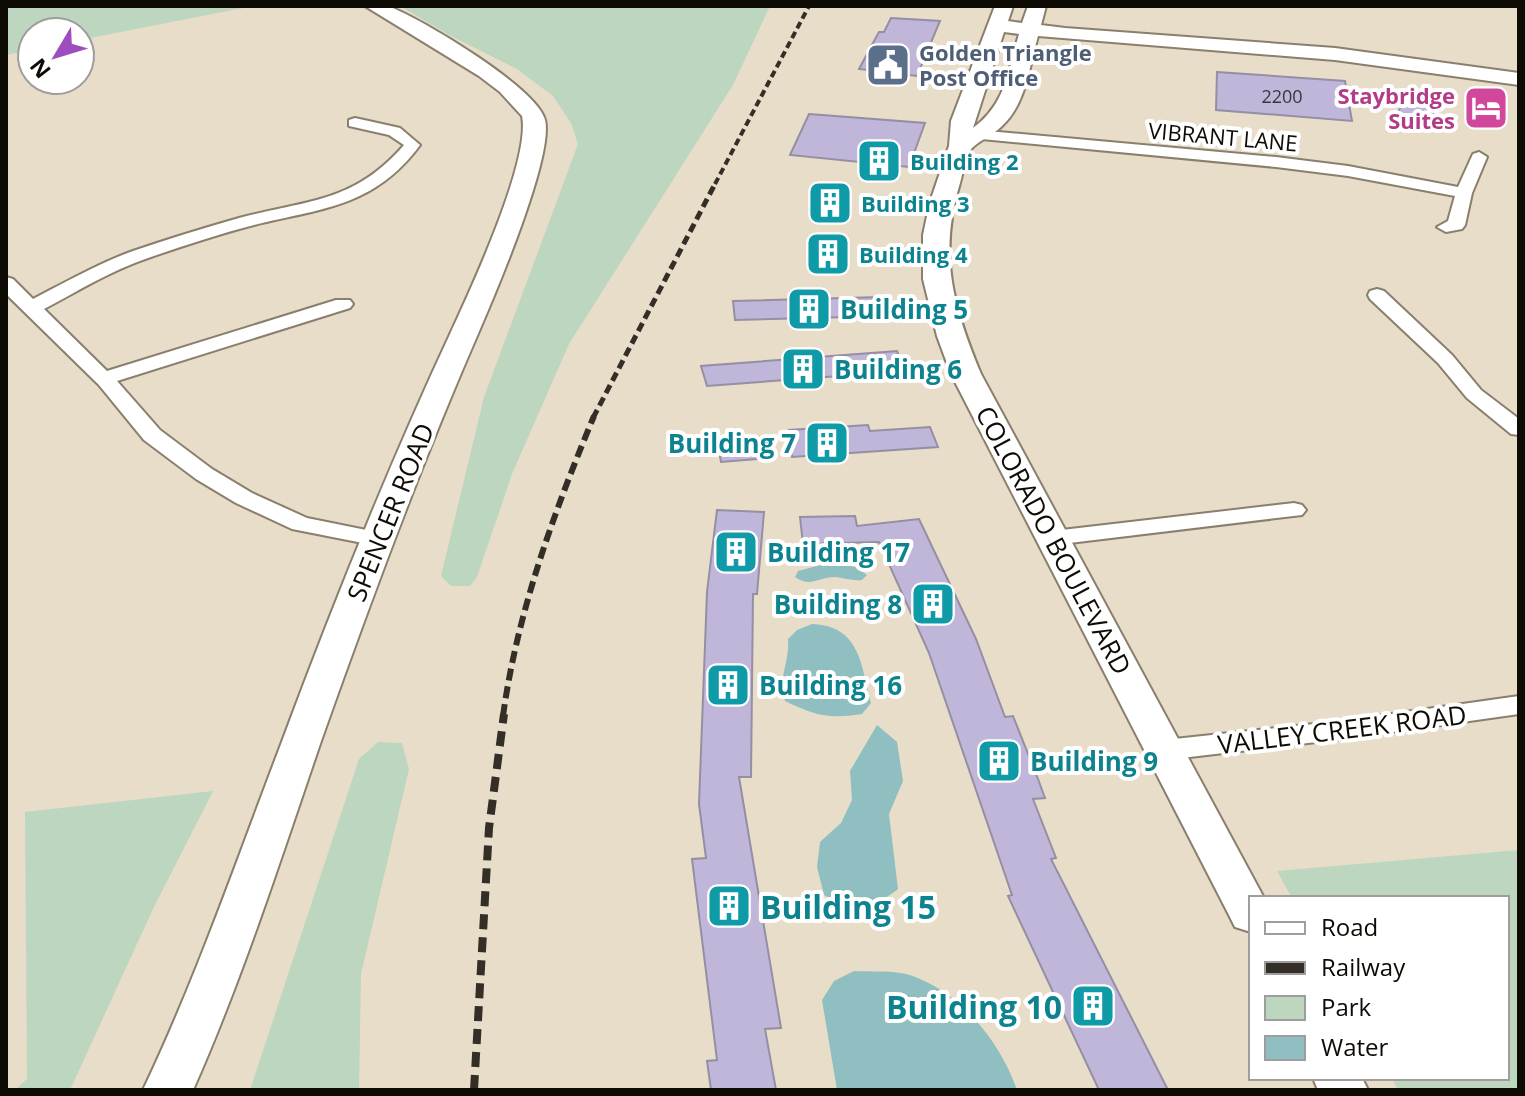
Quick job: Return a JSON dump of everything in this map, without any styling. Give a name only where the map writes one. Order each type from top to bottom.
[{"type":"street","name":"SPENCER ROAD","points":[[168,1090],[202,1016],[378,539],[441,385],[491,274],[534,147],[532,113],[504,84],[374,6]]},
{"type":"street","points":[[1000,15],[1347,55],[1519,79]]},
{"type":"street","name":"COLORADO BOULEVARD","points":[[968,141],[962,121],[1000,15]]},
{"type":"street","name":"COLORADO BOULEVARD","points":[[1033,20],[1014,84],[1014,95],[1004,112],[968,141],[942,202],[936,235],[936,279],[951,336],[966,374],[1249,911]]},
{"type":"street","points":[[1208,38],[1350,46],[1519,70]]},
{"type":"street","points":[[31,308],[139,255],[245,222],[344,199],[363,190],[397,163],[412,145],[406,137],[382,127],[355,123]]},
{"type":"street","name":"VIBRANT LANE","points":[[968,141],[1016,140],[1276,162],[1348,171],[1464,193]]},
{"type":"street","points":[[1446,227],[1456,225],[1464,193],[1479,157]]},
{"type":"street","points":[[6,283],[103,379],[152,435],[204,474],[244,498],[300,524],[378,539]]},
{"type":"street","points":[[1377,295],[1445,359],[1474,394],[1519,429]]},
{"type":"street","points":[[103,379],[343,304]]},
{"type":"street","points":[[1053,538],[1294,510]]},
{"type":"street","name":"VALLEY CREEK ROAD","points":[[1165,750],[1342,730],[1519,705]]},
{"type":"green space","points":[[6,6],[279,6],[248,7],[96,37],[96,16],[16,16],[16,53],[6,55]]},
{"type":"green space","points":[[400,6],[770,6],[733,85],[569,344],[512,474],[477,577],[470,586],[451,586],[441,576],[484,397],[578,144],[571,123],[553,96],[517,69]]},
{"type":"green space","points":[[378,742],[402,743],[409,769],[361,974],[359,1090],[250,1090],[359,759]]},
{"type":"green space","points":[[213,791],[153,909],[70,1090],[15,1090],[27,1079],[25,812]]},
{"type":"green space","points":[[1519,850],[1519,1090],[1398,1090],[1393,1080],[1509,1080],[1509,896],[1291,896],[1277,871]]},
{"type":"water","points":[[828,563],[856,567],[867,575],[862,580],[829,577],[810,582],[795,577],[798,571]]},
{"type":"water","points":[[812,624],[828,626],[840,632],[856,650],[871,703],[862,714],[822,715],[785,701],[782,685],[788,639],[797,630]]},
{"type":"water","points":[[877,725],[897,742],[903,781],[889,814],[898,889],[881,900],[853,905],[824,895],[817,867],[820,842],[841,823],[852,800],[850,771]]},
{"type":"water","points":[[854,971],[904,973],[945,993],[976,1020],[989,1037],[1017,1090],[837,1090],[822,1000],[834,981]]},
{"type":"building","points":[[891,18],[940,21],[917,76],[859,69],[879,32],[884,32]]},
{"type":"building","points":[[1217,72],[1345,81],[1352,121],[1216,110]]},
{"type":"building","points":[[1410,89],[1440,93],[1432,118],[1397,116]]},
{"type":"building","points":[[809,114],[925,123],[909,167],[790,155]]},
{"type":"building","name":"Building 5","points":[[881,297],[886,316],[735,320],[733,301]]},
{"type":"building","name":"Building 6","points":[[897,351],[906,371],[707,386],[701,366]]},
{"type":"building","name":"Building 7","points":[[868,425],[870,431],[930,427],[938,447],[792,457],[789,430]]},
{"type":"building","points":[[771,436],[769,458],[721,462],[717,440]]},
{"type":"building","points":[[717,510],[764,512],[757,594],[753,594],[751,777],[739,777],[781,1028],[765,1029],[776,1090],[711,1090],[707,1061],[717,1060],[692,859],[706,858],[699,804],[707,592]]},
{"type":"building","points":[[855,516],[857,526],[919,519],[976,639],[1005,717],[1013,716],[1038,779],[1045,798],[1033,799],[1056,858],[1051,859],[1168,1090],[1099,1090],[1008,896],[1012,895],[929,653],[879,542],[803,544],[800,517]]},
{"type":"railway","points":[[715,184],[809,6]]},
{"type":"railway","points":[[594,416],[716,182]]},
{"type":"railway","points":[[503,716],[527,601],[565,489],[594,416]]},
{"type":"railway","points":[[474,1090],[489,828],[504,714]]},
{"type":"place","name":"Golden Triangle Post Office","points":[[888,65]]},
{"type":"place","name":"Staybridge Suites","points":[[1486,108]]},
{"type":"place","name":"Building 2","points":[[879,161]]},
{"type":"place","name":"Building 3","points":[[830,203]]},
{"type":"place","name":"Building 4","points":[[828,254]]},
{"type":"place","name":"Building 5","points":[[809,309]]},
{"type":"place","name":"Building 6","points":[[803,369]]},
{"type":"place","name":"Building 7","points":[[827,443]]},
{"type":"place","name":"Building 17","points":[[736,552]]},
{"type":"place","name":"Building 8","points":[[933,604]]},
{"type":"place","name":"Building 16","points":[[728,685]]},
{"type":"place","name":"Building 9","points":[[999,761]]},
{"type":"place","name":"Building 15","points":[[729,906]]},
{"type":"place","name":"Building 10","points":[[1093,1006]]}]
